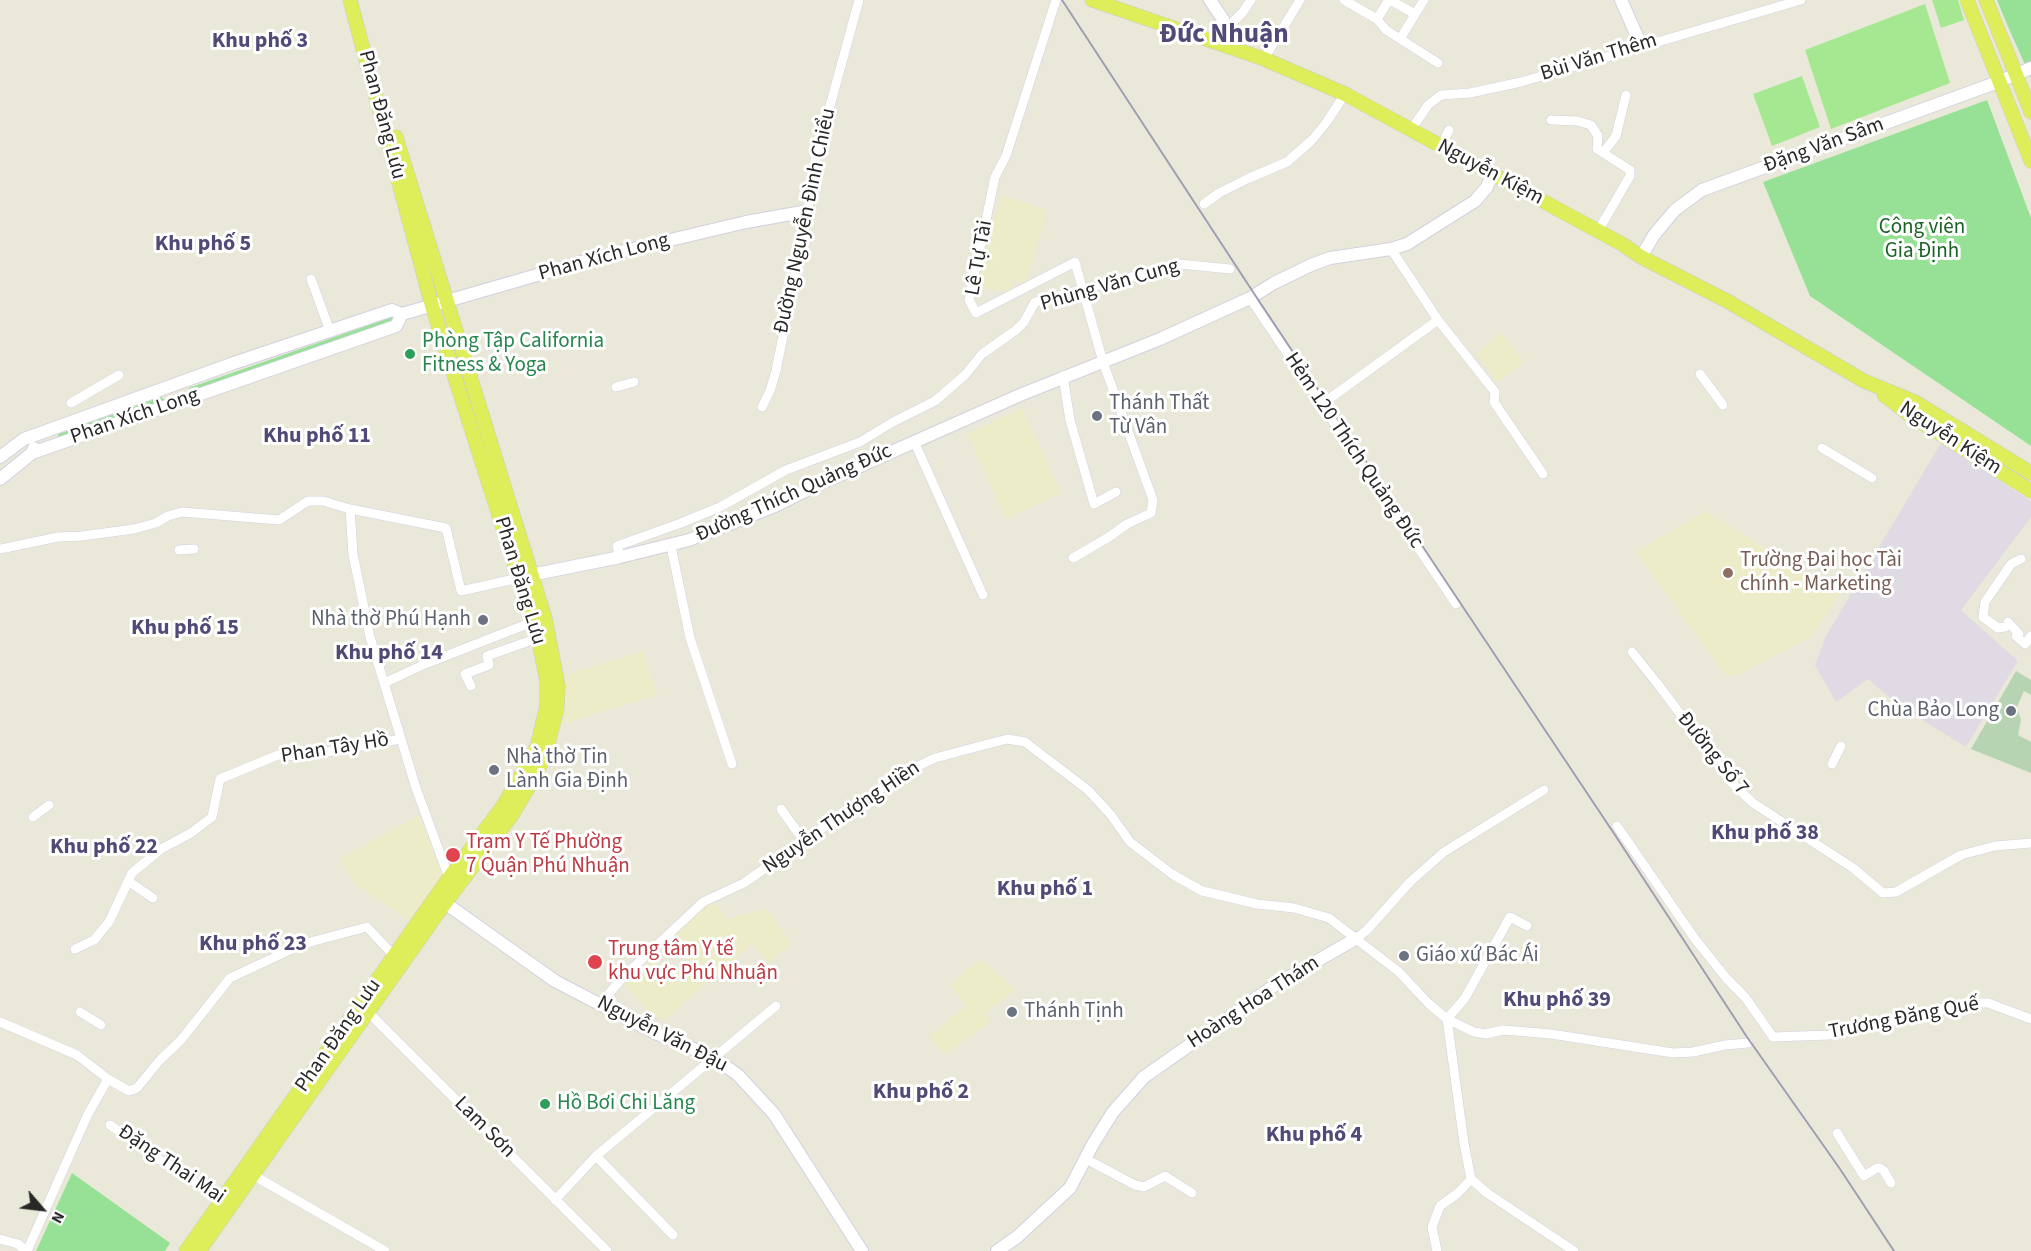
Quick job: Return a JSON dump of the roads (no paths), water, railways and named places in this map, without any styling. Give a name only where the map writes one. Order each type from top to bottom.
[{"type":"main road","name":"Phan Đăng Lưu","points":[[350,0],[432,306],[525,577],[545,618],[558,686],[553,729],[537,772],[512,815],[454,882]]},
{"type":"main road","name":"Phan Đăng Lưu","points":[[199,1251],[227,1202],[454,882],[503,806],[537,747],[547,705],[547,682],[525,577],[447,302],[357,0]]},
{"type":"main road","name":"Nguyễn Kiệm","points":[[1092,0],[1264,59],[1345,94],[1727,301],[1870,385],[1910,415],[2031,491]]},
{"type":"main road","points":[[1967,0],[2031,160]]},
{"type":"main road","points":[[1986,0],[2031,112]]},
{"type":"main road","name":"Nguyễn Kiệm","points":[[1870,385],[1915,402],[2031,472]]},
{"type":"main road","points":[[1870,385],[1912,408],[2031,483]]},
{"type":"main road","name":"Phan Đăng Lưu","points":[[186,1251],[253,1175],[365,1008],[395,957],[441,900]]},
{"type":"street","name":"Đường Nguyễn Đình Chiểu","points":[[762,407],[776,371],[820,138],[859,0]]},
{"type":"street","name":"Lê Tự Tài","points":[[1056,0],[1006,156],[995,177],[969,300],[976,313],[1075,262],[1103,362],[1153,500],[1151,513],[1127,524],[1073,558]]},
{"type":"street","points":[[1210,0],[1228,27],[1231,48]]},
{"type":"street","points":[[1228,27],[1244,12],[1251,0]]},
{"type":"street","points":[[1264,59],[1300,0]]},
{"type":"street","points":[[1344,0],[1377,19],[1386,30],[1438,63]]},
{"type":"street","points":[[1377,19],[1390,0],[1414,14]]},
{"type":"street","points":[[1400,39],[1424,0]]},
{"type":"street","points":[[1622,0],[1641,45]]},
{"type":"street","name":"Bùi Văn Thêm","points":[[1411,130],[1428,105],[1441,95],[1470,93],[1521,82],[1801,0]]},
{"type":"street","name":"Đặng Văn Sâm","points":[[1641,256],[1654,235],[1675,210],[1702,190],[2031,68]]},
{"type":"street","points":[[1204,204],[1247,178],[1287,162],[1312,140],[1345,94]]},
{"type":"street","points":[[1603,153],[1616,136],[1626,95]]},
{"type":"street","points":[[1551,120],[1570,120],[1591,125],[1598,136],[1597,149],[1630,170],[1630,176],[1598,231]]},
{"type":"street","points":[[1441,147],[1449,130]]},
{"type":"street","points":[[1116,492],[1094,504],[1070,420],[1063,376],[1160,339],[1250,298],[1311,265],[1330,258],[1390,249],[1407,244],[1474,201],[1487,187],[1492,174]]},
{"type":"street","name":"Phan Xích Long","points":[[0,457],[23,441],[180,382],[392,310],[402,314],[613,254],[746,222],[808,211]]},
{"type":"street","points":[[1390,249],[1438,320],[1495,392],[1494,402],[1543,474]]},
{"type":"street","name":"Phùng Văn Cung","points":[[620,557],[617,546],[720,507],[786,470],[860,442],[935,401],[964,375],[982,354],[1016,330],[1024,322],[1035,302],[1180,264],[1230,269]]},
{"type":"street","points":[[311,279],[330,331]]},
{"type":"street","name":"Hẻm 120 Thích Quảng Đức","points":[[1250,298],[1456,604]]},
{"type":"street","name":"Phan Xích Long","points":[[0,479],[30,454],[396,326],[402,314]]},
{"type":"street","points":[[1329,399],[1438,320]]},
{"type":"street","points":[[1700,374],[1723,405]]},
{"type":"street","points":[[71,403],[119,375]]},
{"type":"street","name":"Đường Thích Quảng Đức","points":[[525,577],[686,542],[775,507],[815,486],[1063,376]]},
{"type":"street","points":[[180,382],[184,400]]},
{"type":"street","points":[[616,387],[634,382]]},
{"type":"street","points":[[23,441],[20,452],[30,454]]},
{"type":"street","points":[[914,441],[983,595]]},
{"type":"street","points":[[1822,448],[1872,478]]},
{"type":"street","points":[[1379,490],[1388,486]]},
{"type":"street","points":[[0,549],[58,537],[134,529],[182,512],[279,520],[308,501],[323,501],[350,509],[446,528],[461,591],[525,577]]},
{"type":"street","points":[[350,509],[353,554],[369,630],[416,788],[454,882]]},
{"type":"street","points":[[681,523],[686,542]]},
{"type":"street","points":[[652,534],[656,549]]},
{"type":"street","points":[[671,546],[690,638],[732,764]]},
{"type":"street","points":[[179,550],[194,549]]},
{"type":"street","points":[[2021,559],[2011,564],[1985,602],[1983,617],[1998,628],[2007,624],[2019,634],[2016,636],[2025,644],[2031,636]]},
{"type":"street","points":[[384,683],[424,664],[535,621]]},
{"type":"street","points":[[471,686],[465,674],[489,664],[487,656],[538,638]]},
{"type":"street","name":"Đường Số 7","points":[[1632,652],[1731,782],[1753,803],[1853,868],[1883,893],[1896,892],[1961,855],[1995,846],[2031,843]]},
{"type":"street","name":"Phan Tây Hồ","points":[[75,950],[94,940],[109,922],[132,873],[161,849],[191,833],[212,817],[220,779],[278,755],[304,756],[401,739]]},
{"type":"street","name":"Nguyễn Thượng Hiền","points":[[600,1004],[624,976],[703,902],[744,883],[896,778],[935,758],[1007,739],[1025,742],[1088,790],[1111,815],[1130,842],[1172,874],[1202,891],[1257,904],[1293,908],[1329,918],[1399,972],[1429,1004],[1447,1019],[1474,1032],[1486,1034],[1503,1030],[1551,1034],[1673,1053],[1748,1043]]},
{"type":"street","points":[[1832,764],[1840,746]]},
{"type":"street","name":"Hoàng Hoa Thám","points":[[997,1251],[1017,1237],[1070,1188],[1113,1112],[1144,1077],[1275,985],[1357,938],[1410,882],[1444,852],[1544,790]]},
{"type":"street","points":[[33,817],[49,805]]},
{"type":"street","points":[[781,809],[804,841]]},
{"type":"street","name":"Trương Đăng Quế","points":[[1617,825],[1695,939],[1726,979],[1744,997],[1773,1037],[1828,1035],[1973,1003],[1988,1003],[2031,1019]]},
{"type":"street","points":[[128,880],[153,898]]},
{"type":"street","name":"Nguyễn Văn Đậu","points":[[441,900],[536,969],[655,1033],[713,1058],[738,1075],[774,1114],[862,1251]]},
{"type":"street","points":[[1527,926],[1510,917],[1465,998],[1447,1019],[1464,1143],[1471,1179],[1487,1193],[1574,1251]]},
{"type":"street","points":[[0,1022],[77,1055],[108,1079],[129,1091],[137,1088],[160,1060],[181,1040],[230,978],[303,944],[367,927],[395,957]]},
{"type":"street","points":[[555,1200],[597,1156],[776,1006]]},
{"type":"street","name":"Lam Sơn","points":[[365,1008],[607,1251]]},
{"type":"street","points":[[80,1012],[101,1025]]},
{"type":"street","points":[[0,1239],[18,1244],[27,1251],[88,1114],[108,1079]]},
{"type":"street","name":"Đặng Thai Mai","points":[[110,1125],[155,1157],[227,1202]]},
{"type":"street","points":[[1837,1133],[1864,1176],[1880,1168],[1891,1183]]},
{"type":"street","points":[[597,1156],[673,1234]]},
{"type":"street","points":[[1086,1159],[1135,1185],[1144,1187],[1165,1176],[1192,1193]]},
{"type":"street","points":[[253,1175],[385,1251]]},
{"type":"street","points":[[1437,1251],[1432,1227],[1440,1206],[1458,1193],[1471,1179]]},
{"type":"railway","points":[[1062,0],[1747,1037],[1840,1169],[1894,1251]]},
{"type":"place","name":"Phòng Tập California Fitness & Yoga","points":[[410,354]]},
{"type":"place","name":"Thánh Thất Từ Vân","points":[[1097,416]]},
{"type":"place","name":"Trường Đại học Tài chính - Marketing","points":[[1728,573]]},
{"type":"place","name":"Nhà thờ Phú Hạnh","points":[[483,620]]},
{"type":"place","name":"Chùa Bảo Long","points":[[2011,711]]},
{"type":"place","name":"Nhà thờ Tin Lành Gia Định","points":[[494,770]]},
{"type":"place","name":"Trạm Y Tế Phường 7 Quận Phú Nhuận","points":[[453,855]]},
{"type":"place","name":"Giáo xứ Bác Ái","points":[[1404,956]]},
{"type":"place","name":"Trung tâm Y tế khu vực Phú Nhuận","points":[[595,962]]},
{"type":"place","name":"Thánh Tịnh","points":[[1012,1012]]},
{"type":"place","name":"Hồ Bơi Chi Lăng","points":[[545,1104]]},
{"type":"district","name":"Đức Nhuận","points":[[1224,36]]},
{"type":"district","name":"Khu phố 3","points":[[260,42]]},
{"type":"district","name":"Khu phố 5","points":[[203,245]]},
{"type":"district","name":"Khu phố 11","points":[[317,437]]},
{"type":"district","name":"Khu phố 15","points":[[185,629]]},
{"type":"district","name":"Khu phố 14","points":[[389,654]]},
{"type":"district","name":"Khu phố 38","points":[[1765,834]]},
{"type":"district","name":"Khu phố 22","points":[[104,848]]},
{"type":"district","name":"Khu phố 1","points":[[1045,890]]},
{"type":"district","name":"Khu phố 23","points":[[253,945]]},
{"type":"district","name":"Khu phố 39","points":[[1557,1001]]},
{"type":"district","name":"Khu phố 2","points":[[921,1093]]},
{"type":"district","name":"Khu phố 4","points":[[1314,1136]]},
{"type":"park label","name":"Công viên Gia Định","points":[[1922,240]]}]
